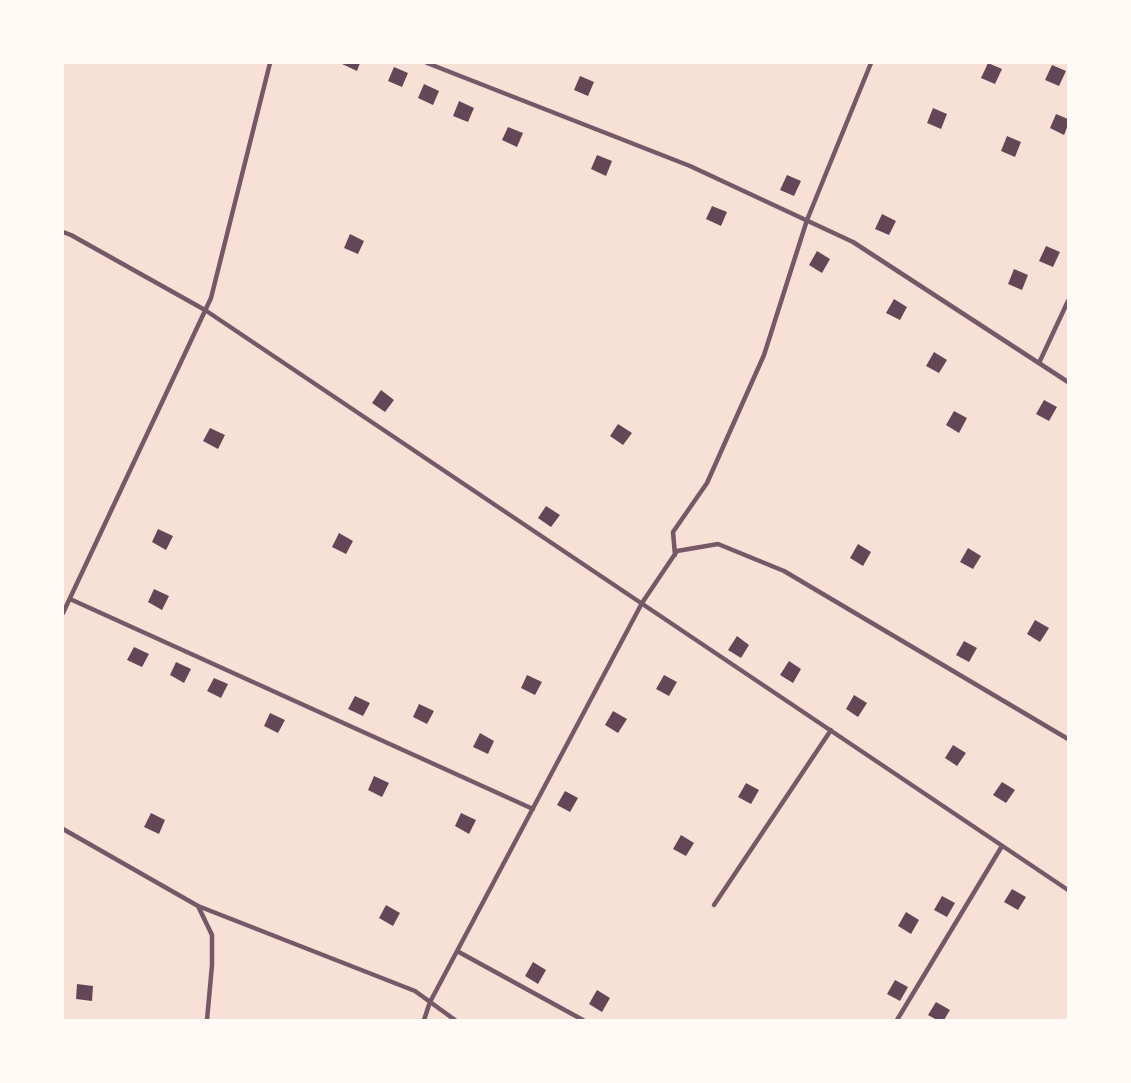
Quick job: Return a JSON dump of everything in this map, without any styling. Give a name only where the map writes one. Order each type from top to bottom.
[{"type":"lane","points":[[63,613],[211,298],[270,63]]},
{"type":"lane","points":[[427,63],[690,165],[853,242],[1068,382]]},
{"type":"lane","points":[[675,555],[674,532],[707,483],[764,355],[807,220],[871,63]]},
{"type":"lane","points":[[63,232],[205,310],[1068,890]]},
{"type":"lane","points":[[1039,363],[1068,301]]},
{"type":"lane","points":[[424,1020],[430,1002],[642,603],[677,551],[718,544],[784,571],[1068,739]]},
{"type":"lane","points":[[70,599],[533,809]]},
{"type":"lane","points":[[714,905],[831,730]]},
{"type":"lane","points":[[63,829],[198,906],[415,991],[455,1020]]},
{"type":"lane","points":[[897,1020],[1002,846]]},
{"type":"lane","points":[[198,906],[212,935],[207,1020]]},
{"type":"lane","points":[[457,951],[583,1020]]},
{"type":"building","points":[[340,63],[360,63],[357,71]]},
{"type":"building","points":[[988,63],[1002,69],[995,84],[981,78]]},
{"type":"building","points":[[1052,65],[1066,71],[1059,86],[1045,80]]},
{"type":"building","points":[[394,67],[408,73],[402,87],[388,81]]},
{"type":"building","points":[[580,76],[594,82],[588,96],[574,90]]},
{"type":"building","points":[[424,84],[439,91],[433,105],[418,98]]},
{"type":"building","points":[[459,101],[474,108],[468,122],[453,116]]},
{"type":"building","points":[[933,108],[947,114],[941,129],[927,123]]},
{"type":"building","points":[[1056,114],[1068,119],[1064,135],[1050,128]]},
{"type":"building","points":[[508,127],[523,133],[517,147],[502,140]]},
{"type":"building","points":[[1007,136],[1021,142],[1015,157],[1001,151]]},
{"type":"building","points":[[597,155],[612,161],[606,176],[591,169]]},
{"type":"building","points":[[787,175],[801,181],[794,196],[780,190]]},
{"type":"building","points":[[712,206],[727,212],[721,226],[706,219]]},
{"type":"building","points":[[882,214],[896,221],[889,235],[875,229]]},
{"type":"building","points":[[350,234],[364,241],[358,254],[344,248]]},
{"type":"building","points":[[1046,246],[1060,252],[1053,267],[1039,261]]},
{"type":"building","points":[[817,251],[830,259],[822,273],[809,265]]},
{"type":"building","points":[[1014,269],[1028,275],[1022,290],[1008,284]]},
{"type":"building","points":[[894,299],[907,307],[900,320],[886,313]]},
{"type":"building","points":[[934,352],[947,360],[939,373],[926,366]]},
{"type":"building","points":[[381,390],[394,400],[385,412],[372,403]]},
{"type":"building","points":[[1044,400],[1057,407],[1049,421],[1036,414]]},
{"type":"building","points":[[954,411],[967,418],[959,433],[946,425]]},
{"type":"building","points":[[618,424],[632,433],[623,445],[610,436]]},
{"type":"building","points":[[210,428],[225,435],[218,449],[203,441]]},
{"type":"building","points":[[546,506],[560,515],[551,527],[538,518]]},
{"type":"building","points":[[158,529],[173,536],[166,550],[152,542]]},
{"type":"building","points":[[339,533],[353,541],[346,554],[332,547]]},
{"type":"building","points":[[858,544],[871,552],[863,566],[850,558]]},
{"type":"building","points":[[968,548],[981,556],[973,569],[960,562]]},
{"type":"building","points":[[154,589],[169,596],[162,610],[148,602]]},
{"type":"building","points":[[1035,620],[1049,628],[1040,642],[1027,634]]},
{"type":"building","points":[[737,636],[749,645],[741,658],[728,650]]},
{"type":"building","points":[[964,641],[977,648],[969,662],[956,655]]},
{"type":"building","points":[[134,647],[149,654],[142,667],[127,660]]},
{"type":"building","points":[[789,661],[801,669],[793,683],[780,675]]},
{"type":"building","points":[[176,662],[191,669],[184,683],[170,675]]},
{"type":"building","points":[[527,675],[542,682],[535,695],[521,688]]},
{"type":"building","points":[[664,675],[677,682],[669,696],[656,689]]},
{"type":"building","points":[[214,678],[228,684],[221,698],[207,691]]},
{"type":"building","points":[[854,695],[867,703],[858,717],[846,709]]},
{"type":"building","points":[[355,696],[370,703],[363,716],[348,709]]},
{"type":"building","points":[[419,704],[434,711],[427,724],[413,717]]},
{"type":"building","points":[[613,711],[627,719],[618,733],[605,725]]},
{"type":"building","points":[[270,713],[285,720],[278,733],[264,726]]},
{"type":"building","points":[[480,733],[494,741],[488,754],[473,747]]},
{"type":"building","points":[[953,745],[966,753],[957,766],[945,758]]},
{"type":"building","points":[[374,776],[389,783],[382,797],[368,790]]},
{"type":"building","points":[[1002,782],[1015,790],[1006,803],[993,795]]},
{"type":"building","points":[[746,783],[759,790],[751,804],[738,797]]},
{"type":"building","points":[[565,791],[578,798],[570,812],[557,805]]},
{"type":"building","points":[[151,813],[165,820],[159,834],[144,827]]},
{"type":"building","points":[[461,813],[476,820],[469,834],[455,826]]},
{"type":"building","points":[[681,835],[694,843],[686,856],[673,849]]},
{"type":"building","points":[[1012,889],[1026,897],[1018,910],[1004,902]]},
{"type":"building","points":[[942,896],[955,903],[947,917],[934,910]]},
{"type":"building","points":[[386,905],[400,913],[393,926],[379,918]]},
{"type":"building","points":[[906,912],[919,920],[911,934],[898,926]]},
{"type":"building","points":[[533,962],[546,970],[538,984],[525,976]]},
{"type":"building","points":[[895,980],[908,987],[900,1001],[887,994]]},
{"type":"building","points":[[77,984],[93,986],[92,1001],[76,999]]},
{"type":"building","points":[[597,990],[610,998],[602,1012],[589,1004]]},
{"type":"building","points":[[936,1002],[950,1010],[944,1020],[937,1020],[928,1015]]}]
